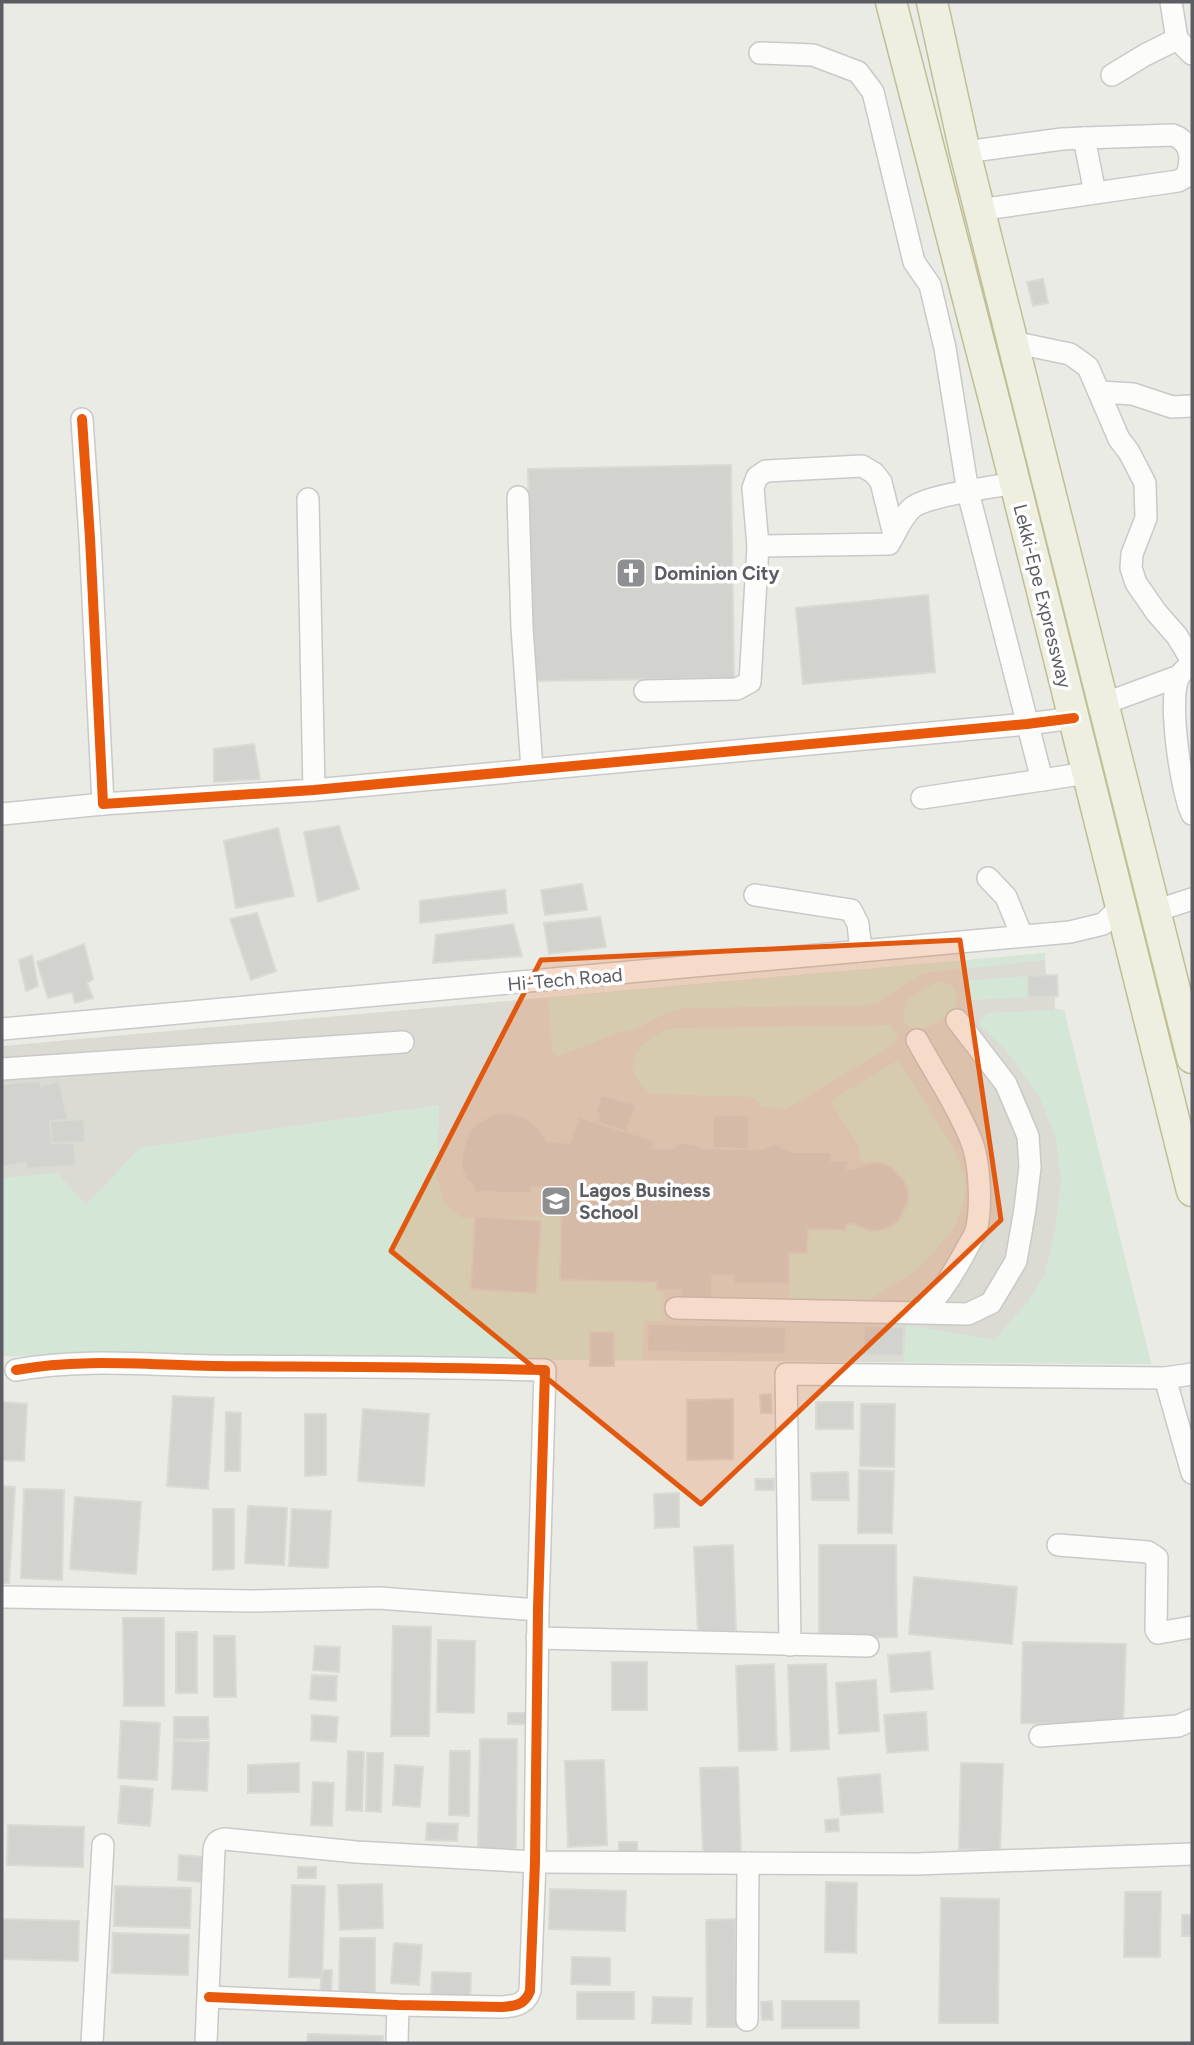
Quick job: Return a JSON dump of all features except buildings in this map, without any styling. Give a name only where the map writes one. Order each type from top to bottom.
[{"type":"highway","name":"Lekki-Epe Expressway","points":[[891,2],[1015,483],[1192,1191]]},
{"type":"highway","name":"Lekki-Epe Expressway","points":[[932,2],[979,210],[1192,1058]]},
{"type":"street","points":[[1171,2],[1177,39],[1192,54]]},
{"type":"street","points":[[1112,75],[1177,39]]},
{"type":"street","points":[[760,53],[813,55],[858,72],[873,92],[914,262],[930,285],[945,348],[968,492],[1042,780]]},
{"type":"street","points":[[965,152],[1084,138],[1173,135],[1188,144],[1190,167],[1187,176],[1178,181],[979,210]]},
{"type":"street","points":[[1084,138],[1095,193]]},
{"type":"street","points":[[1012,342],[1070,354],[1088,367],[1119,439],[1145,483],[1146,518],[1132,554],[1131,568],[1136,583],[1177,636],[1188,666],[1174,693],[1181,780],[1192,814]]},
{"type":"street","points":[[1100,392],[1133,394],[1172,407],[1192,406]]},
{"type":"street","points":[[82,419],[103,804]]},
{"type":"street","points":[[645,691],[737,689],[750,682],[758,546],[753,488],[757,477],[766,471],[862,466],[874,473],[881,482],[894,535]]},
{"type":"street","points":[[758,546],[889,544],[913,508],[930,499],[1015,483]]},
{"type":"street","points":[[518,497],[522,628],[532,769]]},
{"type":"street","points":[[307,499],[314,790]]},
{"type":"street","points":[[1103,704],[1188,666]]},
{"type":"street","points":[[2,814],[103,804],[314,790],[1074,718]]},
{"type":"street","points":[[922,797],[1087,773]]},
{"type":"street","points":[[988,878],[1006,897],[1022,936]]},
{"type":"street","points":[[755,895],[852,910],[858,924],[861,951]]},
{"type":"street","points":[[1155,911],[1192,900]]},
{"type":"street","name":"Hi-Tech Road","points":[[2,1029],[1070,932],[1103,924],[1120,908]]},
{"type":"street","points":[[676,1308],[968,1314],[991,1303],[1016,1261],[1030,1167],[1028,1136],[1006,1084],[957,1020]]},
{"type":"street","points":[[917,1040],[971,1140],[977,1159],[979,1194],[976,1231],[941,1293],[923,1312]]},
{"type":"street","points":[[2,1069],[403,1042]]},
{"type":"street","points":[[16,1370],[65,1364],[106,1363],[545,1370],[537,1638],[535,1862],[530,1991],[527,1999],[517,2006],[502,2007],[398,2006],[209,1997]]},
{"type":"street","points":[[790,1645],[786,1374],[1165,1378],[1192,1374]]},
{"type":"street","points":[[1165,1378],[1192,1474]]},
{"type":"street","points":[[1058,1545],[1148,1552],[1154,1555],[1157,1558],[1156,1630],[1158,1633],[1192,1627]]},
{"type":"street","points":[[2,1597],[253,1601],[379,1598],[538,1610]]},
{"type":"street","points":[[537,1638],[868,1646]]},
{"type":"street","points":[[1040,1736],[1178,1726],[1192,1720]]},
{"type":"street","points":[[206,2043],[214,1850],[220,1840],[225,1839],[356,1852],[535,1862],[917,1864],[1192,1854]]},
{"type":"street","points":[[92,2043],[103,1845]]},
{"type":"street","points":[[747,2020],[748,1863]]},
{"type":"street","points":[[397,2043],[398,2006]]},
{"type":"highlighted area","points":[[960,940],[1001,1220],[701,1504],[391,1251],[541,960]]},
{"type":"shaded area","name":"Lagos Business School","points":[[1045,953],[1046,975],[1057,975],[1058,996],[1055,996],[1055,1009],[1064,1010],[1151,1364],[2,1356],[2,1046]]},
{"type":"green space","points":[[1045,953],[1045,960],[924,973],[878,1003],[861,1006],[683,1008],[636,1029],[618,1033],[559,1056],[552,1051],[548,998]]},
{"type":"green space","points":[[1028,976],[1028,997],[972,1000],[966,981]]},
{"type":"green space","points":[[936,982],[954,988],[957,1003],[951,1013],[928,1027],[915,1028],[906,1024],[903,1015],[908,999]]},
{"type":"green space","points":[[1064,1010],[1151,1364],[904,1362],[906,1325],[994,1340],[1028,1302],[1044,1276],[1054,1238],[1061,1184],[1056,1138],[1039,1096],[1006,1050],[979,1024],[987,1013]]},
{"type":"green space","points":[[891,1025],[899,1041],[787,1109],[762,1107],[754,1097],[651,1094],[640,1084],[634,1073],[633,1064],[642,1046],[673,1028]]},
{"type":"green space","points":[[898,1060],[953,1147],[965,1175],[964,1201],[954,1228],[920,1268],[862,1304],[789,1301],[789,1253],[807,1253],[808,1229],[846,1230],[846,1224],[878,1230],[892,1225],[901,1216],[906,1205],[907,1192],[903,1181],[895,1171],[882,1165],[865,1164],[860,1159],[858,1146],[830,1101]]},
{"type":"green space","points":[[439,1105],[437,1179],[445,1203],[462,1218],[561,1216],[657,1282],[657,1289],[663,1290],[663,1321],[644,1321],[643,1360],[2,1356],[2,1178],[57,1173],[86,1205],[140,1148]]},
{"type":"cycle path","points":[[82,419],[103,804],[314,790],[1074,718]]},
{"type":"cycle path","points":[[16,1370],[65,1364],[114,1363],[545,1370],[538,1610],[535,1862],[528,1996],[519,2004],[502,2007],[209,1997]]},
{"type":"place","name":"Dominion City","points":[[631,573]]},
{"type":"place","name":"Lagos Business School","points":[[556,1201]]}]
